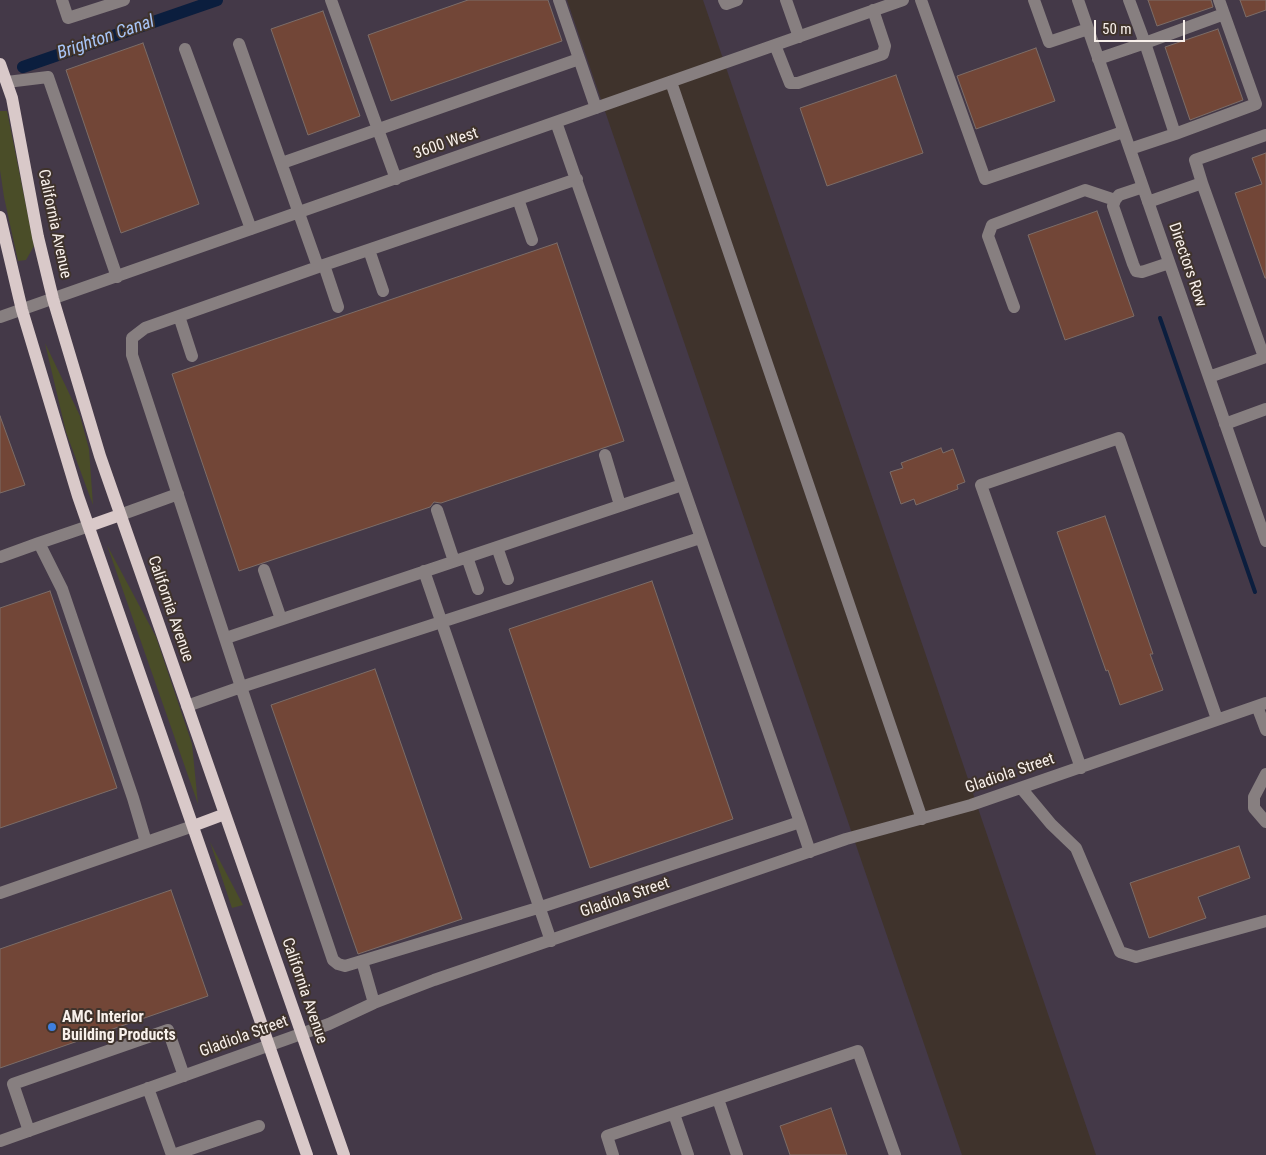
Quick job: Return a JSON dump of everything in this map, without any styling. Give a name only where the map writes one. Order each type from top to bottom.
[{"type":"main road","name":"California Avenue","points":[[0,64],[7,82],[53,299],[73,371],[120,515],[344,1155]]},
{"type":"main road","points":[[0,217],[22,310],[88,526],[308,1155]]},
{"type":"main road","points":[[88,526],[120,515]]},
{"type":"main road","points":[[193,826],[225,814]]},
{"type":"street","points":[[62,0],[68,18],[124,0]]},
{"type":"street","points":[[331,0],[396,179]]},
{"type":"street","points":[[559,0],[596,108]]},
{"type":"street","points":[[724,0],[726,4],[737,0]]},
{"type":"street","points":[[786,0],[799,37]]},
{"type":"street","name":"3600 West","points":[[0,317],[903,0]]},
{"type":"street","points":[[921,0],[985,179],[1123,132]]},
{"type":"street","points":[[1034,0],[1049,42],[1088,29]]},
{"type":"street","name":"Directors Row","points":[[1078,0],[1266,541]]},
{"type":"street","points":[[1129,0],[1175,134]]},
{"type":"street","points":[[1130,149],[1256,104],[1219,0]]},
{"type":"street","points":[[775,45],[790,83],[798,83],[883,54],[885,46],[873,10]]},
{"type":"street","points":[[1098,59],[1224,14]]},
{"type":"street","points":[[239,44],[299,213],[338,307]]},
{"type":"street","points":[[186,49],[251,229]]},
{"type":"street","points":[[282,163],[378,131],[579,59]]},
{"type":"street","points":[[7,82],[48,77],[117,277]]},
{"type":"street","points":[[671,82],[922,819]]},
{"type":"street","points":[[556,122],[810,852]]},
{"type":"street","points":[[1209,377],[1265,357],[1194,160],[1266,135]]},
{"type":"street","points":[[577,179],[145,328],[132,338],[132,355],[333,960],[345,966],[362,961],[541,907],[800,822]]},
{"type":"street","points":[[1148,202],[1202,183]]},
{"type":"street","points":[[1143,187],[1119,195],[1113,206],[1136,271],[1142,272],[1169,263]]},
{"type":"street","points":[[1014,307],[988,236],[992,226],[1085,190],[1115,200]]},
{"type":"street","points":[[518,199],[532,240]]},
{"type":"street","points":[[369,250],[383,291]]},
{"type":"street","points":[[179,316],[192,356]]},
{"type":"street","points":[[1225,424],[1266,409]]},
{"type":"street","points":[[1081,768],[981,485],[1119,438],[1217,719]]},
{"type":"street","points":[[605,455],[620,506]]},
{"type":"street","points":[[226,638],[682,485]]},
{"type":"street","points":[[120,515],[178,494]]},
{"type":"street","points":[[437,510],[460,559],[478,589]]},
{"type":"street","points":[[0,556],[88,526]]},
{"type":"street","points":[[187,706],[241,686],[700,538]]},
{"type":"street","points":[[40,543],[62,589],[146,842]]},
{"type":"street","points":[[497,547],[508,579]]},
{"type":"street","points":[[264,570],[281,619]]},
{"type":"street","points":[[424,571],[541,907],[551,941]]},
{"type":"street","points":[[1262,704],[1266,730]]},
{"type":"street","name":"Gladiola Street","points":[[0,1141],[329,1024],[374,1003],[551,941],[846,839],[922,819],[1081,768],[1262,704]]},
{"type":"street","points":[[1266,774],[1254,798],[1254,808],[1266,822]]},
{"type":"street","points":[[1021,788],[1051,824],[1076,848],[1120,952],[1136,957],[1266,921]]},
{"type":"street","points":[[0,893],[193,826]]},
{"type":"street","points":[[362,961],[374,1003]]},
{"type":"street","points":[[29,1131],[13,1084],[168,1030],[184,1076]]},
{"type":"street","points":[[613,1155],[607,1136],[858,1051],[895,1155]]},
{"type":"street","points":[[148,1088],[173,1155],[259,1126]]},
{"type":"street","points":[[718,1098],[738,1155]]},
{"type":"street","points":[[674,1114],[688,1155]]},
{"type":"shaded area","points":[[0,0],[567,0],[962,1155],[0,1155]]},
{"type":"shaded area","points":[[703,0],[1266,0],[1266,1155],[1096,1155]]},
{"type":"green space","points":[[0,111],[7,111],[34,246],[26,260],[18,261],[4,197],[0,170]]},
{"type":"green space","points":[[45,343],[80,416],[89,449],[93,505],[66,432]]},
{"type":"green space","points":[[107,545],[156,637],[192,744],[198,804]]},
{"type":"green space","points":[[210,842],[243,905],[232,908]]},
{"type":"building","points":[[468,0],[548,0],[562,41],[391,101],[368,35]]},
{"type":"building","points":[[1148,0],[1211,0],[1213,7],[1157,26]]},
{"type":"building","points":[[1240,0],[1266,0],[1266,10],[1246,17]]},
{"type":"building","points":[[323,11],[360,116],[308,135],[271,29]]},
{"type":"building","points":[[1218,29],[1243,100],[1190,120],[1165,47]]},
{"type":"building","points":[[143,43],[199,204],[121,233],[66,70]]},
{"type":"building","points":[[1036,48],[1055,101],[976,129],[957,76]]},
{"type":"building","points":[[896,75],[923,153],[827,186],[800,108]]},
{"type":"building","points":[[1266,153],[1265,278],[1235,193],[1262,184],[1252,158]]},
{"type":"building","points":[[1097,211],[1134,316],[1065,340],[1028,235]]},
{"type":"building","points":[[557,243],[624,441],[441,503],[434,502],[430,507],[239,571],[172,374]]},
{"type":"building","points":[[0,416],[25,485],[0,493]]},
{"type":"building","points":[[941,448],[943,453],[953,449],[965,482],[957,485],[958,489],[916,505],[914,499],[901,504],[890,472],[903,468],[901,463]]},
{"type":"building","points":[[1105,516],[1153,654],[1150,654],[1163,690],[1120,705],[1108,670],[1106,671],[1057,532]]},
{"type":"building","points":[[652,581],[733,819],[590,868],[509,629]]},
{"type":"building","points":[[50,591],[117,788],[0,828],[0,608]]},
{"type":"building","points":[[375,669],[462,919],[358,954],[271,705]]},
{"type":"building","points":[[1239,846],[1250,878],[1198,897],[1206,918],[1149,938],[1130,883]]},
{"type":"building","points":[[171,890],[208,996],[0,1068],[0,949]]},
{"type":"building","points":[[831,1108],[847,1155],[790,1155],[780,1126]]},
{"type":"waterway","name":"Brighton Canal","points":[[23,67],[217,0]]},
{"type":"waterway","points":[[1160,318],[1255,592]]},
{"type":"place","name":"AMC Interior Building Products","points":[[52,1027]]}]
